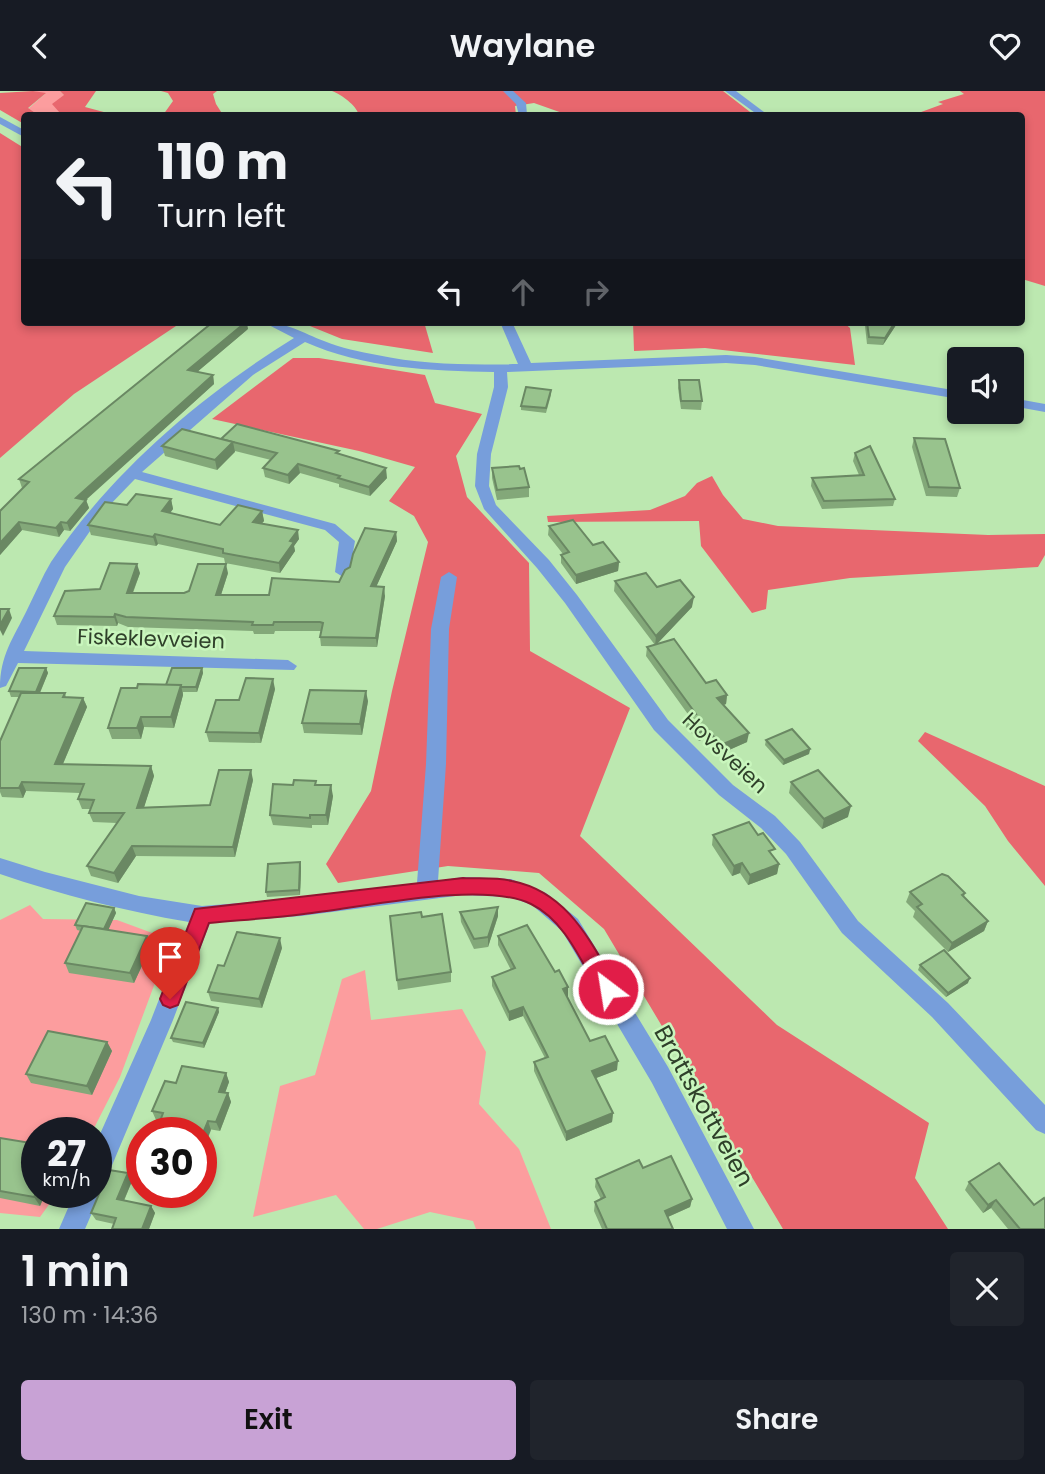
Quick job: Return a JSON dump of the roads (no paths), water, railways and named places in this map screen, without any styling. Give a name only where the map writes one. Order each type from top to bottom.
[{"type":"street","points":[[508,91],[521,103],[522,112]]},
{"type":"street","points":[[730,91],[759,112]]},
{"type":"street","points":[[0,120],[21,132]]},
{"type":"street","points":[[278,326],[348,353],[418,366],[500,367],[675,359],[740,360],[947,393]]},
{"type":"street","points":[[508,326],[526,366]]},
{"type":"street","points":[[0,682],[67,550],[130,473],[248,372],[303,338]]},
{"type":"street","name":"Hovsveien","points":[[500,367],[500,387],[484,454],[482,486],[488,506],[543,564],[571,599],[661,725],[726,790],[768,822],[793,848],[850,927],[940,1010],[1045,1122]]},
{"type":"street","points":[[1024,404],[1045,408]]},
{"type":"street","points":[[130,473],[330,527],[347,541],[342,557],[343,572]]},
{"type":"street","points":[[428,891],[436,764],[440,629],[449,577]]},
{"type":"street","name":"Fiskeklevveien","points":[[12,657],[288,666]]},
{"type":"street","name":"Brattskottveien","points":[[0,866],[45,881],[139,905],[174,913],[202,915],[301,907],[463,886],[511,888],[539,899],[570,925],[660,1076],[741,1229]]},
{"type":"street","points":[[112,1136],[162,1020],[202,915]]},
{"type":"street","points":[[72,1229],[81,1208]]}]
